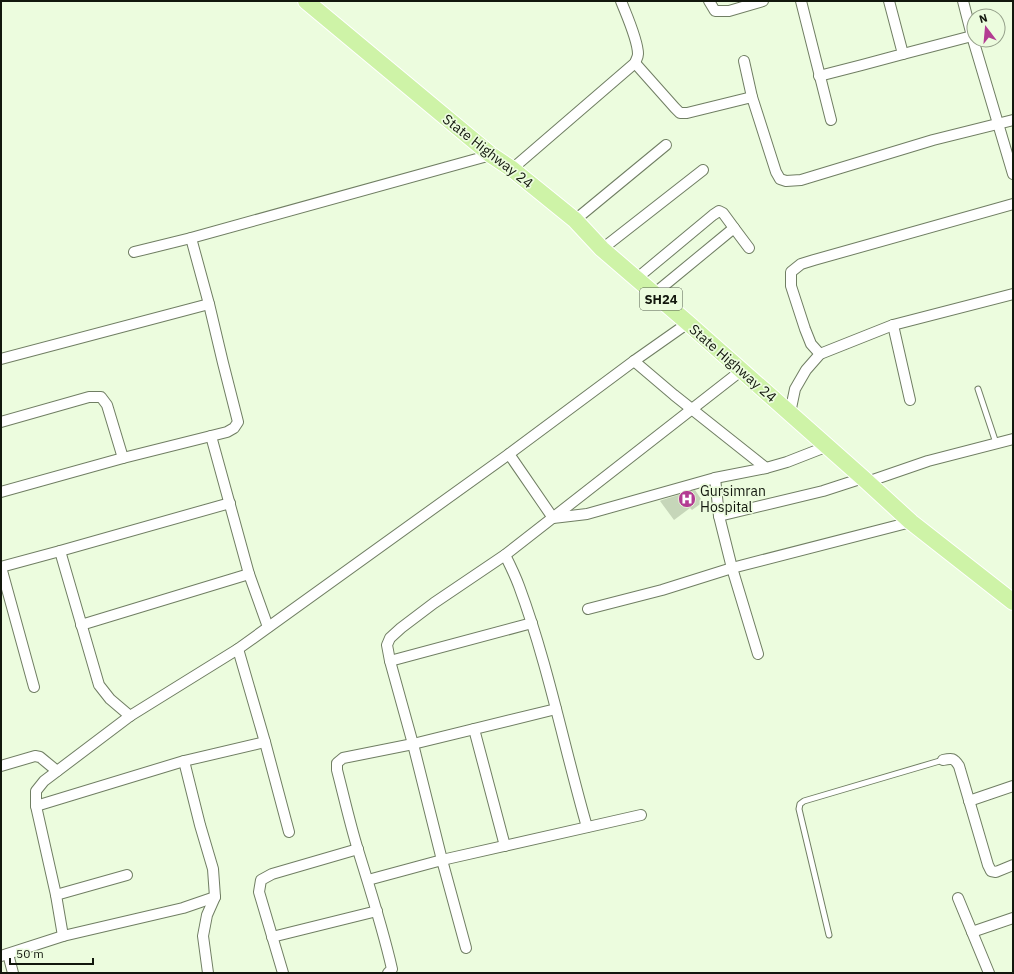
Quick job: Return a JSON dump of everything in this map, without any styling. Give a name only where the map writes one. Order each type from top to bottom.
[{"type":"main road","name":"State Highway 24","points":[[313,3],[491,155],[512,169],[575,220],[602,249],[636,279],[655,293],[828,446],[911,522],[1013,602]]},
{"type":"street","points":[[512,169],[635,63],[638,56],[637,48],[633,32],[621,1]]},
{"type":"street","points":[[709,1],[715,11],[729,11],[763,1]]},
{"type":"street","points":[[801,1],[831,120]]},
{"type":"street","points":[[889,1],[903,54]]},
{"type":"street","points":[[963,1],[966,13]]},
{"type":"street","points":[[819,76],[966,38]]},
{"type":"street","points":[[976,48],[1013,174]]},
{"type":"street","points":[[744,61],[752,97],[776,172],[780,179],[786,181],[801,180],[933,140],[1013,120]]},
{"type":"street","points":[[635,63],[680,113],[687,113],[752,97]]},
{"type":"street","points":[[575,220],[666,145]]},
{"type":"street","points":[[134,252],[191,238],[491,155]]},
{"type":"street","points":[[602,249],[703,170]]},
{"type":"street","points":[[820,354],[811,344],[791,286],[791,272],[801,264],[1013,204]]},
{"type":"street","points":[[636,279],[719,211],[723,213],[749,248]]},
{"type":"street","points":[[655,293],[734,228]]},
{"type":"street","points":[[1,492],[123,458],[227,432],[234,428],[238,422],[191,238]]},
{"type":"street","points":[[790,413],[795,389],[806,370],[820,354],[893,325],[1013,294]]},
{"type":"street","points":[[1,359],[209,304]]},
{"type":"street","points":[[63,936],[56,895],[36,806],[36,791],[44,781],[130,716],[238,649],[688,323]]},
{"type":"street","points":[[893,325],[910,400]]},
{"type":"street","points":[[634,361],[674,395],[766,468]]},
{"type":"street","points":[[466,948],[390,661],[387,645],[390,638],[400,628],[434,603],[505,555],[742,370]]},
{"type":"street","points":[[1,422],[89,397],[101,397],[107,405],[123,458]]},
{"type":"street","points":[[211,436],[249,574],[268,627]]},
{"type":"street","points":[[719,516],[865,480],[1013,438]]},
{"type":"street","points":[[553,518],[586,514],[715,478],[766,468],[787,462],[828,446]]},
{"type":"street","points":[[509,454],[553,518]]},
{"type":"street","points":[[715,478],[719,516],[732,568],[758,654]]},
{"type":"street","points":[[34,687],[1,567],[230,503]]},
{"type":"street","points":[[588,609],[662,590],[732,568],[911,522]]},
{"type":"street","points":[[60,551],[99,685],[110,699],[130,716]]},
{"type":"street","points":[[505,555],[518,584],[532,623],[587,827]]},
{"type":"street","points":[[82,625],[249,574]]},
{"type":"street","points":[[390,661],[532,623]]},
{"type":"street","points":[[238,649],[289,832]]},
{"type":"street","points":[[388,973],[392,969],[377,910],[358,849],[337,770],[337,763],[343,758],[413,744],[556,709]]},
{"type":"street","points":[[474,729],[505,846]]},
{"type":"street","points":[[36,806],[184,761],[265,742]]},
{"type":"street","points":[[1,766],[35,756],[40,757],[57,771]]},
{"type":"street","points":[[943,760],[951,758],[955,760],[959,766],[991,871],[996,872],[1013,865]]},
{"type":"street","points":[[184,761],[213,869],[215,897],[207,915],[203,936],[208,973]]},
{"type":"street","points":[[969,801],[1013,786]]},
{"type":"street","points":[[368,880],[442,860],[641,815]]},
{"type":"street","points":[[283,973],[259,892],[261,880],[272,874],[358,849]]},
{"type":"street","points":[[56,895],[127,875]]},
{"type":"street","points":[[13,973],[4,955],[63,936],[183,908],[215,897]]},
{"type":"street","points":[[958,898],[989,973]]},
{"type":"street","points":[[272,937],[377,910]]},
{"type":"street","points":[[972,932],[1013,918]]},
{"type":"lane","points":[[978,389],[996,443]]},
{"type":"lane","points":[[829,935],[799,809],[800,804],[804,801],[943,760]]},
{"type":"building","points":[[695,490],[703,502],[692,510],[690,508],[674,520],[660,501],[662,500]]},
{"type":"place","name":"Gursimran Hospital","points":[[687,499]]}]
